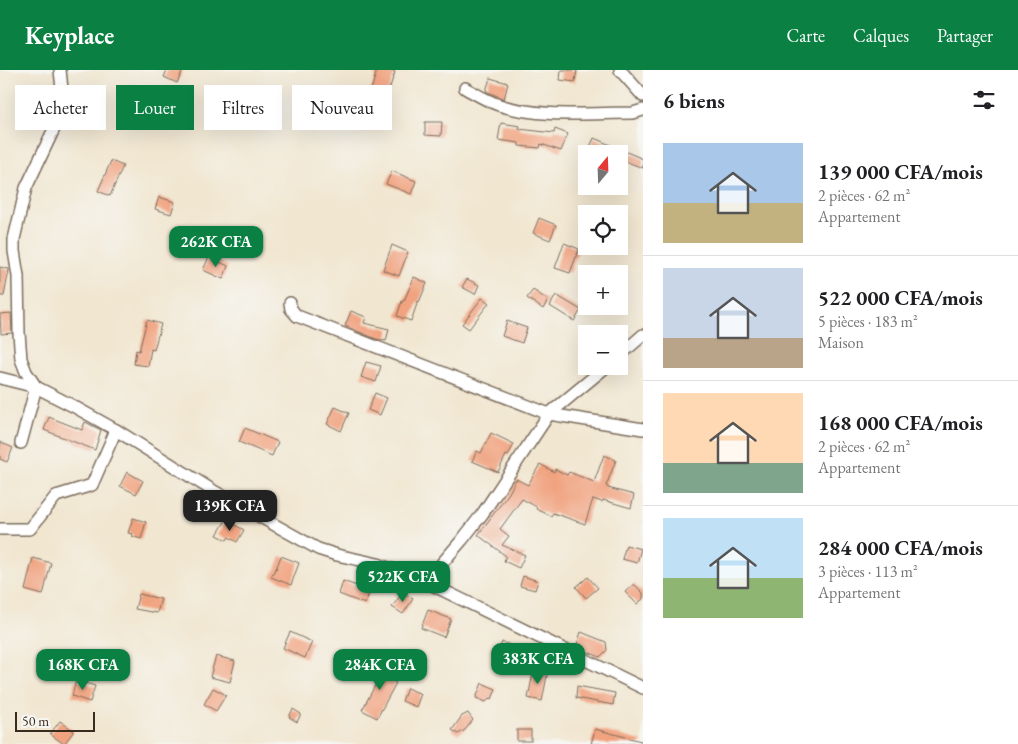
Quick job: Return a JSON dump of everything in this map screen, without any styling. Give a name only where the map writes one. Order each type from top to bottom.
[{"type":"street","points":[[21,443],[36,387],[26,372],[21,359],[18,276],[14,239],[26,188],[61,114],[63,99],[60,70]]},
{"type":"street","points":[[620,70],[643,96]]},
{"type":"street","points":[[465,88],[500,105],[529,111],[562,114],[633,113],[643,110]]},
{"type":"street","points":[[290,303],[291,309],[297,316],[549,414],[643,429]]},
{"type":"street","points":[[628,348],[643,335]]},
{"type":"street","points":[[426,582],[483,513],[549,414],[596,375]]},
{"type":"street","points":[[0,378],[36,387],[116,430],[212,490],[318,549],[378,564],[426,582],[643,688]]},
{"type":"street","points":[[0,530],[30,529],[56,496],[92,485],[116,430]]},
{"type":"building","points":[[167,70],[183,70],[177,83],[164,77]]},
{"type":"building","points":[[377,70],[395,72],[391,85],[372,85]]},
{"type":"building","points":[[561,70],[577,70],[575,82],[560,80]]},
{"type":"building","points":[[490,78],[508,83],[504,99],[486,91]]},
{"type":"building","points":[[425,122],[442,122],[441,136],[425,135]]},
{"type":"building","points":[[501,123],[520,126],[519,129],[554,133],[555,129],[568,134],[561,151],[541,144],[540,148],[519,146],[519,143],[498,140]]},
{"type":"building","points":[[594,138],[610,145],[591,145]]},
{"type":"building","points":[[628,153],[643,159],[643,168],[628,162]]},
{"type":"building","points":[[111,161],[123,166],[110,196],[98,191]]},
{"type":"building","points":[[392,171],[416,181],[411,194],[386,184]]},
{"type":"building","points":[[159,197],[175,202],[171,214],[155,209]]},
{"type":"building","points":[[539,218],[556,225],[550,240],[533,233]]},
{"type":"building","points":[[564,243],[578,249],[570,273],[555,268]]},
{"type":"building","points":[[392,245],[408,252],[399,276],[383,270]]},
{"type":"building","points":[[209,257],[228,266],[223,279],[203,270]]},
{"type":"building","points":[[0,267],[9,269],[4,296],[0,296]]},
{"type":"building","points":[[414,277],[427,283],[411,321],[397,316]]},
{"type":"building","points":[[467,279],[479,285],[475,294],[462,287]]},
{"type":"building","points":[[533,290],[548,300],[543,309],[527,298]]},
{"type":"building","points":[[556,295],[578,308],[578,315],[574,321],[550,306]]},
{"type":"building","points":[[482,298],[489,303],[469,329],[462,324]]},
{"type":"building","points":[[351,311],[366,317],[364,323],[389,329],[386,341],[376,339],[345,326]]},
{"type":"building","points":[[11,313],[12,333],[1,334],[0,314]]},
{"type":"building","points":[[147,320],[161,324],[154,350],[151,349],[148,366],[134,364],[136,350],[139,351]]},
{"type":"building","points":[[507,321],[527,328],[522,343],[502,336]]},
{"type":"building","points":[[366,362],[381,366],[376,382],[361,377]]},
{"type":"building","points":[[375,393],[387,398],[380,415],[368,410]]},
{"type":"building","points":[[335,407],[349,413],[341,431],[327,424]]},
{"type":"building","points":[[49,417],[82,430],[85,422],[101,430],[95,450],[44,430]]},
{"type":"building","points":[[245,428],[278,442],[272,456],[239,442]]},
{"type":"building","points":[[491,433],[514,444],[498,472],[472,461],[477,451],[481,453]]},
{"type":"building","points":[[0,442],[13,448],[7,462],[0,459]]},
{"type":"building","points":[[604,455],[616,460],[606,486],[634,495],[631,508],[593,499],[585,524],[553,513],[551,516],[536,509],[537,507],[522,499],[500,529],[509,536],[502,545],[525,555],[519,568],[504,561],[506,556],[478,535],[509,493],[516,479],[528,485],[540,464],[554,472],[555,469],[567,475],[569,472],[594,482]]},
{"type":"building","points":[[127,472],[143,481],[136,494],[120,486]]},
{"type":"building","points":[[133,518],[146,522],[141,539],[128,533]]},
{"type":"building","points":[[226,520],[244,530],[237,542],[229,537],[227,540],[217,535]]},
{"type":"building","points":[[626,545],[641,549],[637,563],[622,559]]},
{"type":"building","points":[[281,556],[299,563],[291,585],[271,577]]},
{"type":"building","points":[[33,558],[51,563],[43,595],[25,590]]},
{"type":"building","points":[[523,576],[538,581],[535,590],[520,586]]},
{"type":"building","points":[[588,577],[598,588],[586,598],[576,587]]},
{"type":"building","points":[[343,581],[370,591],[365,604],[339,594]]},
{"type":"building","points":[[634,584],[643,593],[643,599],[637,604],[625,592]]},
{"type":"building","points":[[403,592],[413,599],[403,614],[392,607]]},
{"type":"building","points":[[139,594],[161,599],[157,613],[135,609]]},
{"type":"building","points":[[428,610],[451,619],[444,637],[421,628]]},
{"type":"building","points":[[290,632],[312,642],[305,658],[283,648]]},
{"type":"building","points":[[581,632],[606,642],[607,650],[600,657],[576,647]]},
{"type":"building","points":[[502,642],[521,649],[516,662],[497,655]]},
{"type":"building","points":[[216,656],[235,661],[230,682],[210,677]]},
{"type":"building","points":[[378,665],[398,673],[394,682],[396,683],[377,718],[362,710],[378,680],[373,678]]},
{"type":"building","points":[[534,668],[548,671],[542,701],[528,698]]},
{"type":"building","points":[[76,680],[95,686],[90,702],[72,696]]},
{"type":"building","points":[[482,683],[496,689],[492,699],[490,698],[486,702],[476,698]]},
{"type":"building","points":[[577,686],[615,693],[613,705],[576,698]]},
{"type":"building","points":[[213,688],[226,695],[216,711],[204,704]]},
{"type":"building","points":[[407,688],[421,694],[416,707],[402,701]]},
{"type":"building","points":[[293,709],[301,714],[297,722],[289,717]]},
{"type":"building","points":[[468,713],[473,720],[465,730],[458,734],[452,730],[462,716]]},
{"type":"building","points":[[60,721],[74,731],[64,744],[50,734]]},
{"type":"building","points":[[595,729],[641,741],[641,744],[591,744]]},
{"type":"building","points":[[517,730],[531,730],[531,741],[517,741]]}]
